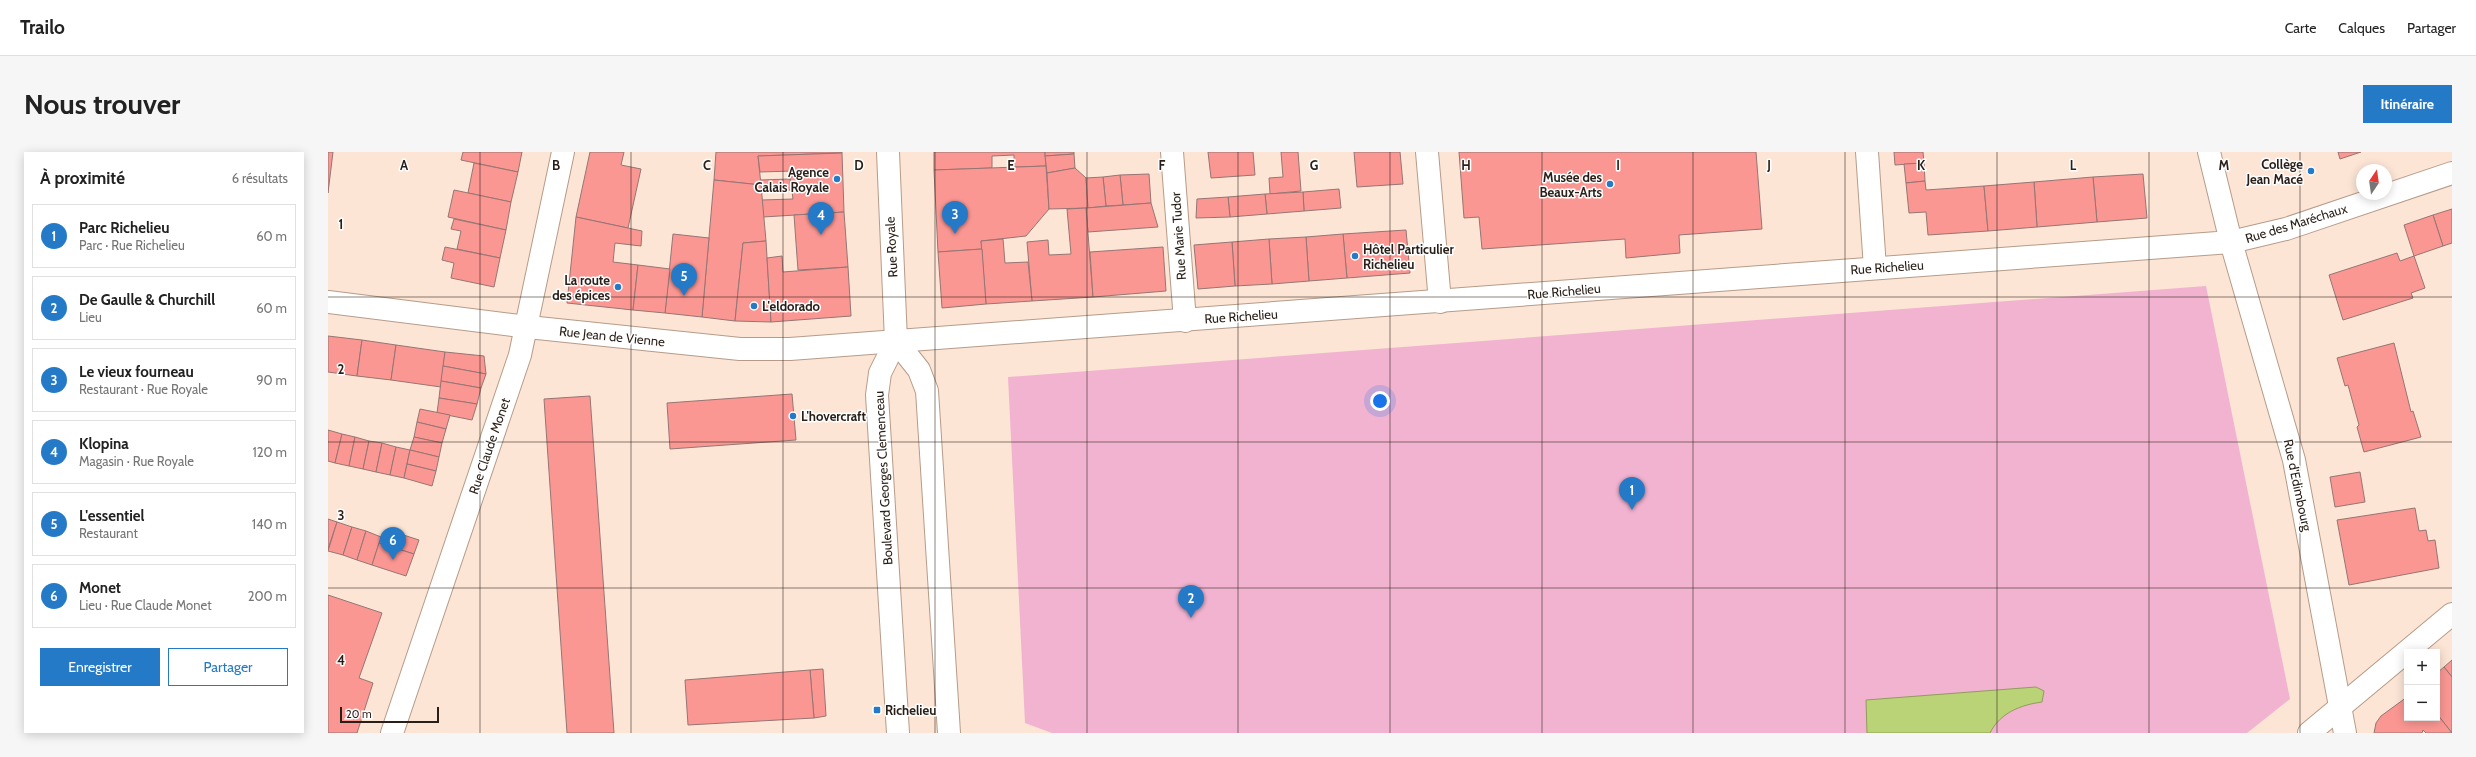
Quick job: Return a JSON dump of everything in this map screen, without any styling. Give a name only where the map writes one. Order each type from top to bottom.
[{"type":"street","name":"Rue Claude Monet","points":[[392,733],[520,355],[528,327],[563,152]]},
{"type":"street","name":"Rue Royale","points":[[888,152],[896,341]]},
{"type":"street","name":"Rue Marie Tudor","points":[[1172,152],[1185,321]]},
{"type":"street","points":[[1427,152],[1440,302]]},
{"type":"street","points":[[1867,152],[1875,268]]},
{"type":"street","name":"Rue d'Edimbourg","points":[[2209,152],[2231,242],[2294,460],[2345,733]]},
{"type":"street","name":"Rue des Maréchaux","points":[[2231,242],[2280,231],[2452,173]]},
{"type":"street","name":"Rue Richelieu","points":[[896,341],[1185,321],[2231,242]]},
{"type":"street","name":"Rue Jean de Vienne","points":[[328,302],[528,327],[740,349],[790,350],[896,341]]},
{"type":"street","name":"Boulevard Georges Clemenceau","points":[[896,341],[880,373],[877,395],[898,733]]},
{"type":"street","points":[[896,341],[919,370],[927,391],[948,733]]},
{"type":"street","points":[[2309,733],[2452,614]]},
{"type":"shaded area","points":[[2206,286],[2290,699],[2247,733],[1052,733],[1025,723],[1008,377]]},
{"type":"shaded area","points":[[2036,687],[2044,691],[2042,702],[2026,705],[2005,715],[1994,726],[1990,733],[1867,733],[1866,700]]},
{"type":"building","points":[[328,152],[333,152],[328,193]]},
{"type":"building","points":[[463,152],[522,152],[518,172],[461,160]]},
{"type":"building","points":[[590,152],[624,152],[621,165],[641,169],[628,228],[576,217]]},
{"type":"building","points":[[716,152],[842,153],[758,156],[761,185],[714,180]]},
{"type":"building","points":[[934,152],[1045,152],[1046,166],[1014,167],[1014,155],[992,156],[992,168],[934,170]]},
{"type":"building","points":[[1045,152],[1074,152],[1074,154],[1045,156]]},
{"type":"building","points":[[1208,152],[1253,152],[1255,175],[1211,178]]},
{"type":"building","points":[[1281,152],[1298,152],[1301,191],[1270,194],[1269,178],[1283,177]]},
{"type":"building","points":[[1354,152],[1400,152],[1403,184],[1357,187]]},
{"type":"building","name":"Musée des Beaux-Arts","points":[[1459,152],[1756,152],[1762,229],[1679,235],[1680,253],[1626,258],[1625,239],[1482,249],[1479,217],[1464,218]]},
{"type":"building","points":[[1894,152],[1923,152],[1924,163],[1895,165]]},
{"type":"building","points":[[2338,152],[2361,152],[2340,159]]},
{"type":"building","points":[[842,153],[844,212],[763,217],[762,200],[793,199],[790,177],[792,177],[792,171],[760,172],[758,156]]},
{"type":"building","points":[[1074,154],[1075,168],[1047,173],[1045,156]]},
{"type":"building","points":[[474,163],[518,172],[511,202],[468,193]]},
{"type":"building","points":[[1924,163],[1925,181],[1906,183],[1904,164]]},
{"type":"building","points":[[1046,166],[1049,209],[1026,236],[981,241],[982,249],[938,252],[934,170]]},
{"type":"building","points":[[1075,168],[1086,178],[1088,208],[1049,209],[1047,173]]},
{"type":"building","points":[[1149,174],[1151,203],[1123,205],[1120,175]]},
{"type":"building","points":[[2143,174],[2147,218],[2097,222],[2093,177]]},
{"type":"building","points":[[1120,175],[1123,205],[1106,206],[1103,177]]},
{"type":"building","points":[[1103,177],[1106,206],[1088,208],[1086,178]]},
{"type":"building","points":[[2093,177],[2097,222],[2037,227],[2034,182]]},
{"type":"building","points":[[790,179],[791,190],[761,191],[760,180]]},
{"type":"building","points":[[714,180],[761,185],[766,241],[743,243],[735,321],[702,317]]},
{"type":"building","points":[[1925,181],[1926,190],[1984,186],[1988,231],[1928,235],[1926,212],[1909,213],[1906,183]]},
{"type":"building","points":[[2034,182],[2037,227],[1988,231],[1984,186]]},
{"type":"building","points":[[1339,189],[1341,208],[1304,211],[1303,192]]},
{"type":"building","points":[[454,190],[511,202],[506,230],[448,217]]},
{"type":"building","points":[[1303,192],[1304,211],[1267,214],[1265,194]]},
{"type":"building","points":[[1265,194],[1267,214],[1230,217],[1228,197]]},
{"type":"building","points":[[1228,197],[1230,217],[1196,218],[1197,199]]},
{"type":"building","points":[[1151,203],[1158,227],[1088,232],[1086,208]]},
{"type":"building","points":[[1086,208],[1093,297],[1032,301],[1027,242],[1048,240],[1049,255],[1071,254],[1067,209]]},
{"type":"building","points":[[2452,209],[2452,243],[2443,246],[2433,215]]},
{"type":"building","points":[[844,212],[848,267],[798,270],[794,215]]},
{"type":"building","points":[[2433,215],[2443,246],[2414,256],[2404,225]]},
{"type":"building","points":[[576,217],[642,231],[641,246],[615,243],[613,262],[638,265],[633,310],[567,303]]},
{"type":"building","points":[[454,219],[506,230],[500,258],[457,249],[461,231],[451,229]]},
{"type":"building","points":[[1406,230],[1410,273],[1347,278],[1343,234]]},
{"type":"building","points":[[673,234],[709,238],[702,317],[665,313]]},
{"type":"building","points":[[1343,234],[1347,278],[1309,281],[1306,237]]},
{"type":"building","points":[[1306,237],[1309,281],[1272,284],[1269,239]]},
{"type":"building","points":[[1003,239],[1005,263],[1028,262],[1032,301],[986,304],[981,241]]},
{"type":"building","points":[[1269,239],[1272,284],[1235,286],[1232,242]]},
{"type":"building","points":[[766,241],[771,322],[735,321],[743,243]]},
{"type":"building","points":[[1232,242],[1235,286],[1198,289],[1194,245]]},
{"type":"building","points":[[445,247],[500,258],[494,287],[451,278],[454,263],[442,260]]},
{"type":"building","points":[[1163,247],[1166,291],[1093,297],[1090,252]]},
{"type":"building","points":[[982,249],[986,304],[942,308],[938,252]]},
{"type":"building","points":[[2397,253],[2400,261],[2414,256],[2425,288],[2411,293],[2413,298],[2343,320],[2329,275]]},
{"type":"building","points":[[782,256],[783,272],[848,267],[851,316],[771,322],[767,258]]},
{"type":"building","points":[[638,265],[670,269],[665,313],[633,310]]},
{"type":"building","points":[[328,336],[362,340],[357,376],[328,372]]},
{"type":"building","points":[[362,340],[396,345],[391,380],[357,376]]},
{"type":"building","points":[[2394,343],[2411,412],[2413,411],[2421,437],[2364,452],[2357,427],[2359,425],[2348,385],[2345,386],[2337,358]]},
{"type":"building","points":[[396,345],[445,352],[441,387],[391,380]]},
{"type":"building","points":[[445,352],[484,356],[486,374],[443,366]]},
{"type":"building","points":[[443,366],[486,374],[481,388],[441,381]]},
{"type":"building","points":[[441,381],[481,388],[477,404],[439,398]]},
{"type":"building","points":[[792,394],[796,440],[670,449],[667,403]]},
{"type":"building","points":[[590,396],[614,733],[567,733],[544,399]]},
{"type":"building","points":[[439,398],[477,404],[472,420],[437,413]]},
{"type":"building","points":[[420,409],[450,415],[446,429],[417,422]]},
{"type":"building","points":[[417,422],[446,429],[442,443],[414,437]]},
{"type":"building","points":[[328,430],[342,434],[335,463],[328,461]]},
{"type":"building","points":[[342,434],[355,437],[349,466],[335,463]]},
{"type":"building","points":[[355,437],[369,441],[363,469],[349,466]]},
{"type":"building","points":[[414,437],[442,443],[439,457],[410,450]]},
{"type":"building","points":[[369,441],[382,443],[376,472],[363,469]]},
{"type":"building","points":[[382,443],[396,447],[390,475],[376,472]]},
{"type":"building","points":[[396,447],[410,450],[404,478],[390,475]]},
{"type":"building","points":[[410,450],[439,457],[436,471],[407,464]]},
{"type":"building","points":[[407,464],[436,471],[432,486],[404,478]]},
{"type":"building","points":[[2360,472],[2365,502],[2335,507],[2330,477]]},
{"type":"building","points":[[2415,508],[2419,531],[2426,530],[2428,541],[2435,540],[2439,568],[2349,585],[2337,520]]},
{"type":"building","points":[[328,519],[337,522],[328,549]]},
{"type":"building","points":[[337,522],[352,527],[343,555],[328,551]]},
{"type":"building","points":[[352,527],[366,531],[357,560],[343,555]]},
{"type":"building","points":[[366,531],[381,537],[372,565],[357,560]]},
{"type":"building","points":[[391,531],[419,540],[414,554],[386,545]]},
{"type":"building","points":[[379,543],[414,554],[406,576],[372,565]]},
{"type":"building","points":[[328,595],[382,613],[359,678],[373,683],[357,733],[328,733]]},
{"type":"building","points":[[2452,660],[2452,677],[2444,667]]},
{"type":"building","points":[[2444,667],[2452,677],[2452,733],[2440,718],[2440,670]]},
{"type":"building","points":[[823,669],[826,716],[814,718],[810,670]]},
{"type":"building","points":[[810,670],[814,718],[688,725],[685,680]]},
{"type":"building","points":[[2404,699],[2404,721],[2440,721],[2440,718],[2452,733],[2426,733],[2423,730],[2422,733],[2374,733],[2376,723],[2381,716]]},
{"type":"place","name":"Collège Jean Macé","points":[[2311,171]]},
{"type":"place","name":"Agence Calais Royale","points":[[837,179]]},
{"type":"place","name":"Musée des Beaux-Arts","points":[[1610,184]]},
{"type":"place","name":"Le vieux fourneau","points":[[955,234]]},
{"type":"place","name":"Klopina","points":[[821,235]]},
{"type":"place","name":"Hôtel Particulier Richelieu","points":[[1355,256]]},
{"type":"place","name":"La route des épices","points":[[618,287]]},
{"type":"place","name":"L'essentiel","points":[[684,296]]},
{"type":"place","name":"L'eldorado","points":[[754,306]]},
{"type":"place","name":"L'hovercraft","points":[[793,416]]},
{"type":"place","name":"Parc Richelieu","points":[[1632,510]]},
{"type":"place","name":"Monet","points":[[393,560]]},
{"type":"place","name":"De Gaulle & Churchill","points":[[1191,618]]},
{"type":"place","name":"Richelieu","points":[[877,710]]}]
